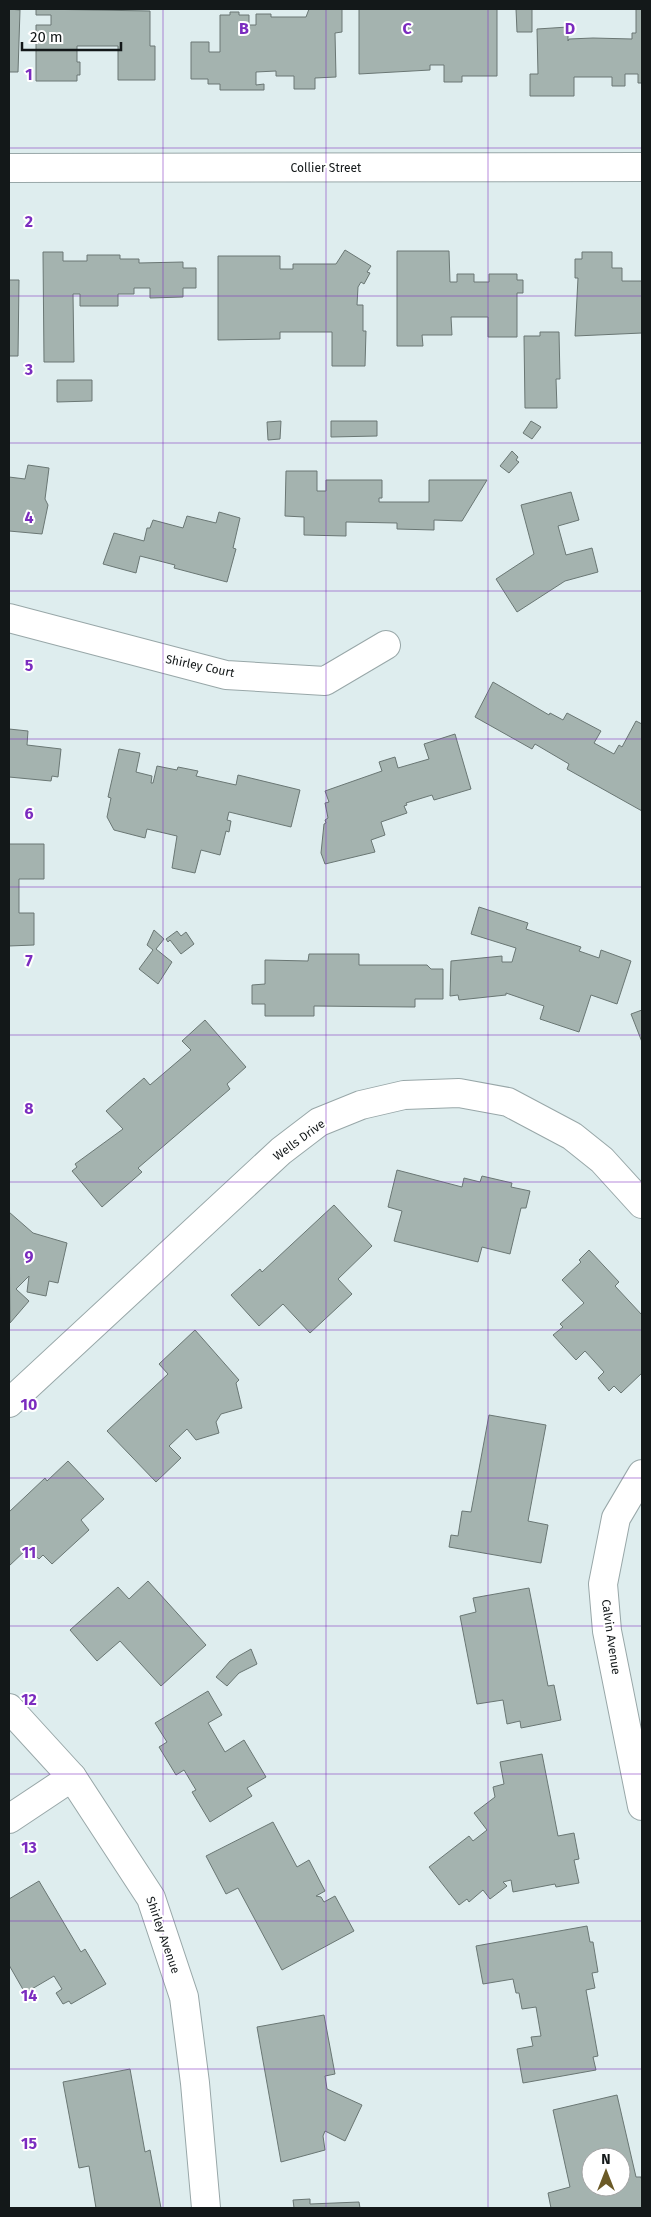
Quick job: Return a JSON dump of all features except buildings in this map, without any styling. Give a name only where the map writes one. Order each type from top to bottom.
[{"type":"street","name":"Collier Street","points":[[9,168],[642,167]]},
{"type":"street","name":"Shirley Court","points":[[9,618],[226,675],[325,681],[386,645]]},
{"type":"street","name":"Wells Drive","points":[[9,1403],[281,1151],[319,1122],[361,1105],[404,1095],[460,1094],[508,1102],[572,1136],[602,1160],[642,1204]]},
{"type":"street","name":"Calvin Avenue","points":[[642,1474],[616,1518],[603,1584],[608,1632],[642,1806]]},
{"type":"street","name":"Shirley Avenue","points":[[9,1708],[72,1777],[151,1898],[184,1997],[206,2208]]},
{"type":"street","points":[[9,1819],[72,1777]]}]
